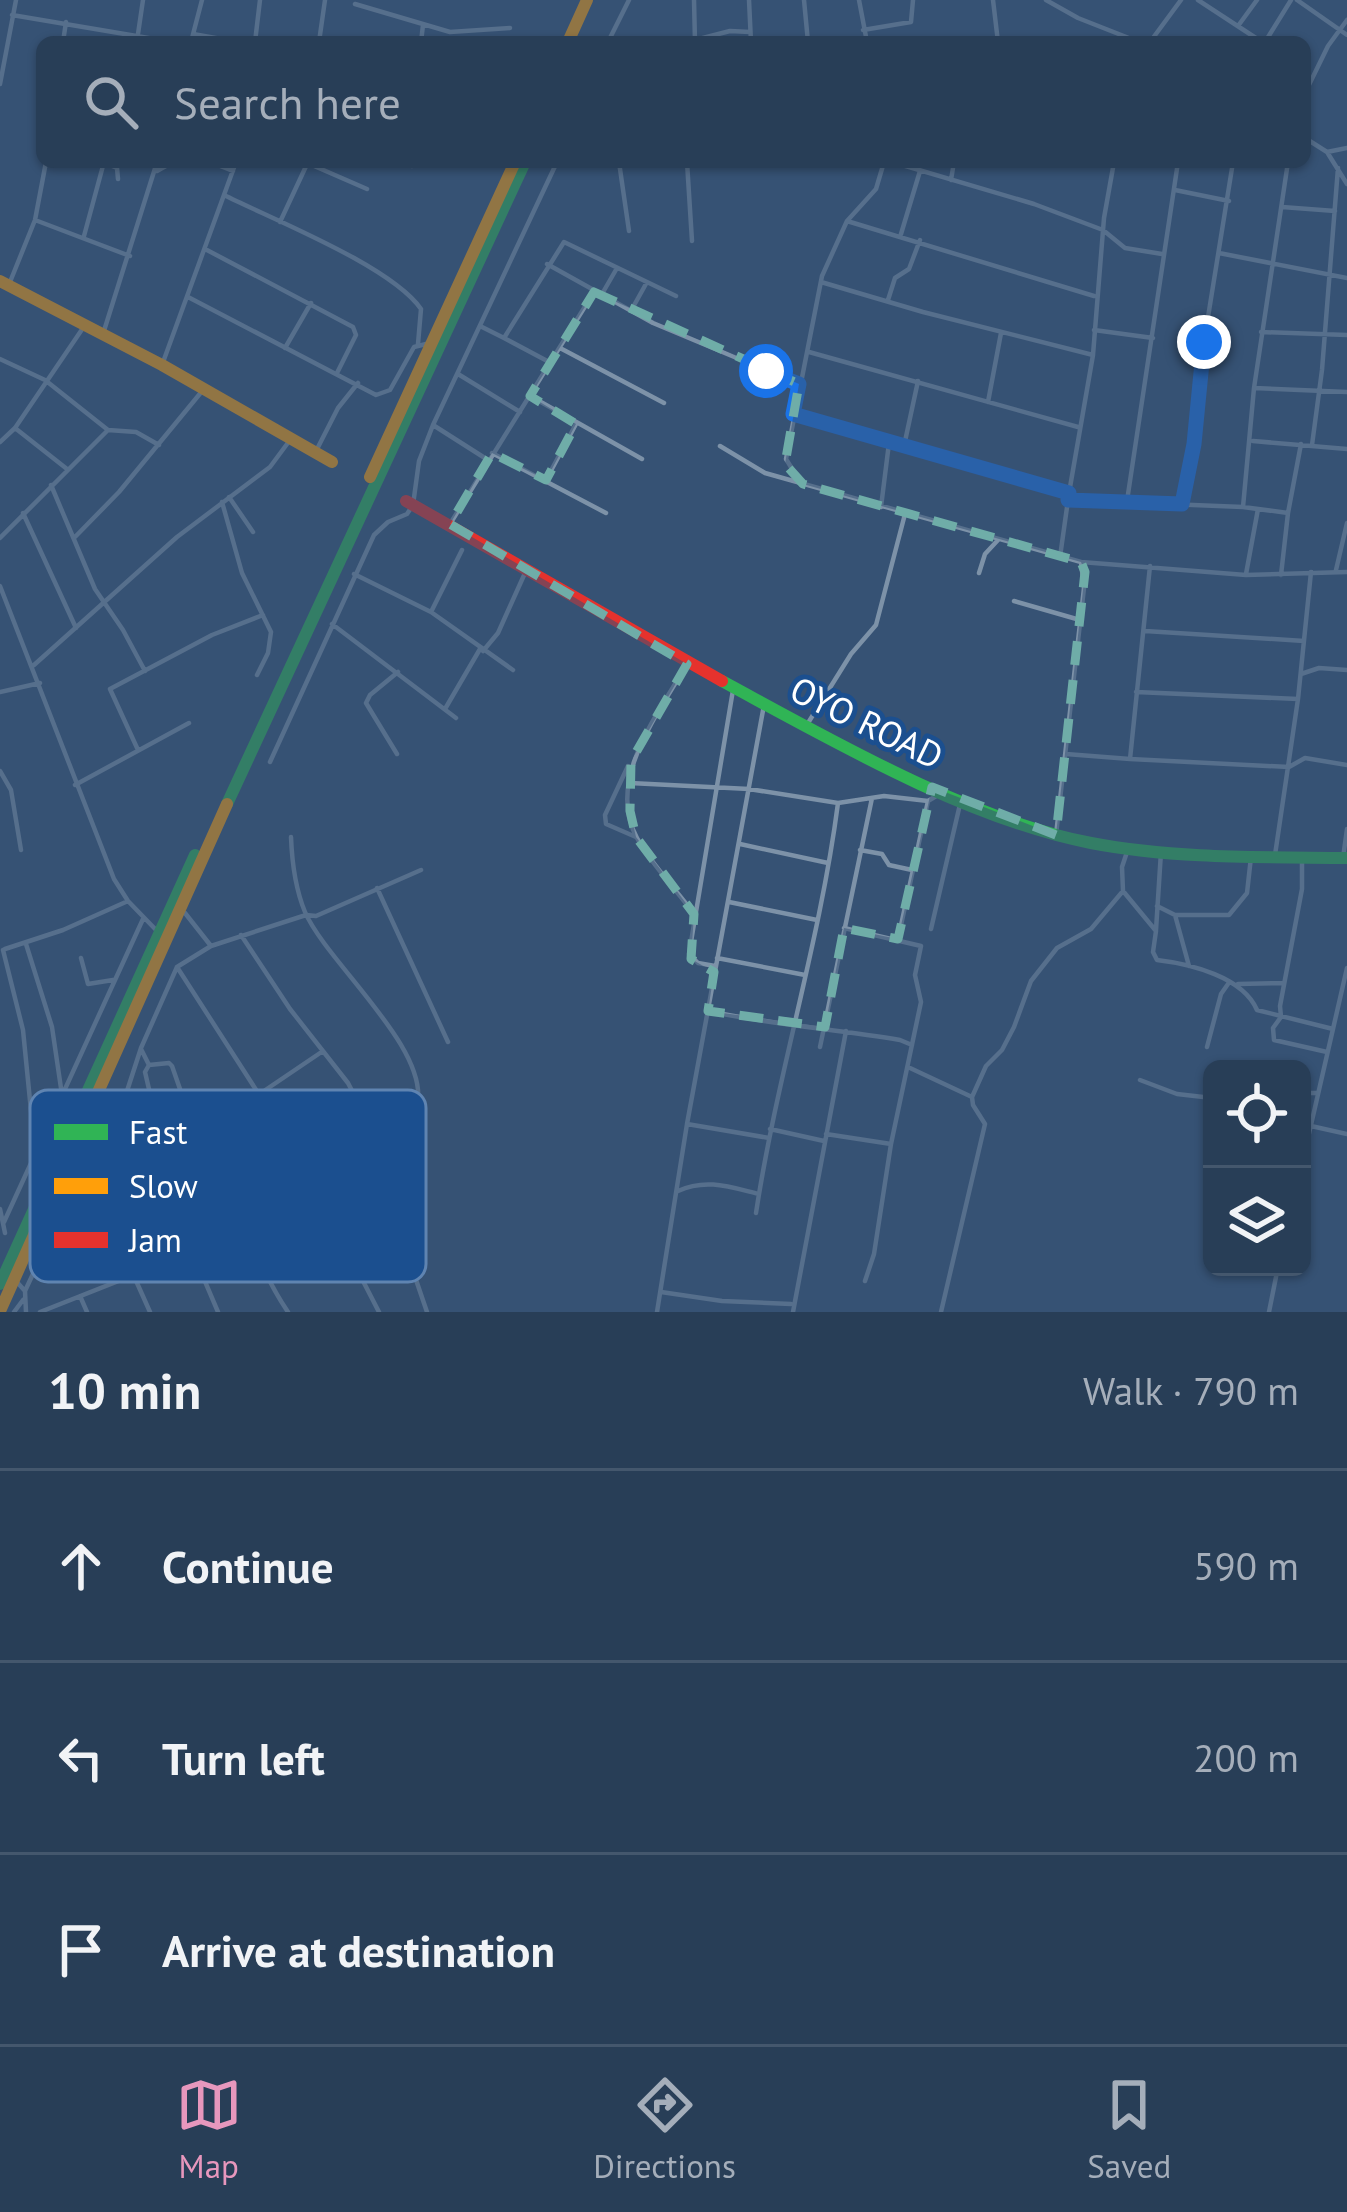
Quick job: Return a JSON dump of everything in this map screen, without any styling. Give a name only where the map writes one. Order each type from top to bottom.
[{"type":"main road","points":[[576,36],[592,0]]},
{"type":"main road","points":[[103,1090],[424,344],[512,168]]},
{"type":"main road","points":[[88,1090],[522,168]]},
{"type":"main road","points":[[4,283],[332,462]]},
{"type":"main road","name":"OYO ROAD","points":[[409,503],[733,690],[961,800],[1056,835],[1128,849],[1345,858]]},
{"type":"main road","points":[[0,1284],[30,1218]]},
{"type":"main road","points":[[0,1311],[20,1285],[30,1262]]},
{"type":"street","points":[[0,84],[16,0]]},
{"type":"street","points":[[138,34],[143,0]]},
{"type":"street","points":[[193,36],[202,0]]},
{"type":"street","points":[[256,36],[260,0]]},
{"type":"street","points":[[320,36],[325,0]]},
{"type":"street","points":[[611,36],[629,0]]},
{"type":"street","points":[[694,0],[695,36]]},
{"type":"street","points":[[749,0],[750,36]]},
{"type":"street","points":[[804,0],[807,36]]},
{"type":"street","points":[[859,0],[864,36]]},
{"type":"street","points":[[862,30],[911,22],[913,0]]},
{"type":"street","points":[[992,0],[997,36]]},
{"type":"street","points":[[1047,0],[1122,36]]},
{"type":"street","points":[[1154,36],[1181,0]]},
{"type":"street","points":[[1198,0],[1254,36]]},
{"type":"street","points":[[1238,26],[1257,0]]},
{"type":"street","points":[[1268,36],[1294,0],[1316,10],[1347,35]]},
{"type":"street","points":[[1316,10],[1324,0]]},
{"type":"street","points":[[355,4],[423,25],[471,33],[511,28]]},
{"type":"street","points":[[12,15],[146,36]]},
{"type":"street","points":[[1311,82],[1347,20]]},
{"type":"street","points":[[64,36],[66,22]]},
{"type":"street","points":[[422,36],[423,25]]},
{"type":"street","points":[[712,36],[750,32]]},
{"type":"street","points":[[1311,142],[1327,152],[1347,184]]},
{"type":"street","points":[[1327,152],[1347,148]]},
{"type":"street","points":[[4,283],[35,220],[45,168]]},
{"type":"street","points":[[84,236],[102,168]]},
{"type":"street","points":[[117,168],[118,179]]},
{"type":"street","points":[[104,334],[156,168]]},
{"type":"street","points":[[156,172],[163,168]]},
{"type":"street","points":[[225,168],[233,171]]},
{"type":"street","points":[[161,365],[234,168]]},
{"type":"street","points":[[280,223],[304,168]]},
{"type":"street","points":[[320,168],[367,189]]},
{"type":"street","points":[[270,762],[374,535],[407,514],[433,425],[554,168]]},
{"type":"street","points":[[620,168],[628,231]]},
{"type":"street","points":[[687,168],[692,241]]},
{"type":"street","points":[[803,484],[786,459],[821,282],[848,221],[876,189],[885,168]]},
{"type":"street","points":[[909,168],[1034,204],[1103,230],[1125,248],[1164,254]]},
{"type":"street","points":[[950,180],[953,168]]},
{"type":"street","points":[[1060,557],[1093,355],[1113,168]]},
{"type":"street","points":[[1127,501],[1177,168]]},
{"type":"street","points":[[1182,504],[1232,168]]},
{"type":"street","points":[[1243,507],[1261,332],[1287,168]]},
{"type":"street","points":[[901,235],[920,171]]},
{"type":"street","points":[[1312,445],[1342,172]]},
{"type":"street","points":[[1173,189],[1228,201]]},
{"type":"street","points":[[188,297],[376,394],[384,394],[424,344],[421,309],[410,295],[224,195]]},
{"type":"street","points":[[1282,207],[1335,211]]},
{"type":"street","points":[[35,220],[130,256]]},
{"type":"street","points":[[848,221],[1097,297]]},
{"type":"street","points":[[888,300],[895,278],[909,269],[920,240]]},
{"type":"street","points":[[504,338],[564,242],[676,296]]},
{"type":"street","points":[[205,249],[355,330],[338,373]]},
{"type":"street","points":[[1219,253],[1347,278]]},
{"type":"street","points":[[547,264],[631,311],[737,361],[799,384]]},
{"type":"street","points":[[449,524],[560,348],[617,268]]},
{"type":"street","points":[[631,311],[647,282]]},
{"type":"street","points":[[821,282],[1093,355]]},
{"type":"street","points":[[285,348],[311,303]]},
{"type":"street","points":[[0,442],[15,428],[86,325]]},
{"type":"street","points":[[482,327],[551,363]]},
{"type":"street","points":[[1094,330],[1153,338]]},
{"type":"street","points":[[1261,332],[1347,335]]},
{"type":"street","points":[[988,402],[1001,333]]},
{"type":"street","points":[[560,348],[664,403]]},
{"type":"street","points":[[808,352],[1078,427]]},
{"type":"street","points":[[0,359],[45,380],[108,430],[136,432],[159,446]]},
{"type":"street","points":[[457,373],[520,412]]},
{"type":"street","points":[[904,446],[918,381]]},
{"type":"street","points":[[315,452],[338,408],[358,383]]},
{"type":"street","points":[[1254,388],[1347,392]]},
{"type":"street","points":[[74,537],[159,446],[203,390]]},
{"type":"street","points":[[530,396],[642,459]]},
{"type":"street","points":[[793,414],[1068,496],[1288,513]]},
{"type":"street","points":[[546,480],[576,424]]},
{"type":"street","points":[[433,425],[488,460]]},
{"type":"street","points":[[15,428],[67,470]]},
{"type":"street","points":[[0,538],[108,430]]},
{"type":"street","points":[[34,665],[222,502],[270,467],[290,439]]},
{"type":"street","points":[[881,507],[889,442]]},
{"type":"street","points":[[1251,442],[1347,449]]},
{"type":"street","points":[[1281,575],[1301,444]]},
{"type":"street","points":[[720,446],[765,473],[1081,562],[1246,574],[1347,572]]},
{"type":"street","points":[[493,453],[606,513]]},
{"type":"street","points":[[51,485],[103,603],[145,670]]},
{"type":"street","points":[[229,497],[254,532]]},
{"type":"street","points":[[222,502],[242,573],[271,641],[257,675]]},
{"type":"street","points":[[1246,574],[1258,509]]},
{"type":"street","points":[[23,513],[76,629]]},
{"type":"street","points":[[807,726],[840,670],[876,625],[905,514]]},
{"type":"street","points":[[1336,572],[1347,523]]},
{"type":"street","points":[[979,573],[998,539]]},
{"type":"street","points":[[430,612],[462,550]]},
{"type":"street","points":[[1056,835],[1084,588],[1081,562]]},
{"type":"street","points":[[1130,759],[1150,566]]},
{"type":"street","points":[[446,710],[481,650],[498,633],[527,568]]},
{"type":"street","points":[[1275,856],[1311,572]]},
{"type":"street","points":[[354,574],[430,612],[513,670]]},
{"type":"street","points":[[0,586],[114,879],[128,902],[159,932]]},
{"type":"street","points":[[1014,601],[1080,620]]},
{"type":"street","points":[[139,751],[110,692],[113,686],[212,635],[263,615]]},
{"type":"street","points":[[332,624],[456,718]]},
{"type":"street","points":[[1145,631],[1304,641]]},
{"type":"street","points":[[636,837],[606,824],[605,815],[687,664]]},
{"type":"street","points":[[1301,674],[1319,668],[1347,670]]},
{"type":"street","points":[[397,754],[366,703],[398,672]]},
{"type":"street","points":[[0,692],[40,683]]},
{"type":"street","points":[[733,690],[688,953],[698,963],[805,975]]},
{"type":"street","points":[[1136,692],[1298,700]]},
{"type":"street","points":[[657,1312],[764,705]]},
{"type":"street","points":[[75,785],[189,723]]},
{"type":"street","points":[[1066,754],[1289,767],[1305,758],[1347,765]]},
{"type":"street","points":[[631,761],[630,812],[636,837],[694,914]]},
{"type":"street","points":[[0,771],[11,790],[21,850]]},
{"type":"street","points":[[630,783],[749,789],[838,803],[872,798],[928,801],[943,792]]},
{"type":"street","points":[[820,1047],[872,798]]},
{"type":"street","points":[[932,929],[961,800]]},
{"type":"street","points":[[898,939],[928,801]]},
{"type":"street","points":[[756,1213],[770,1129],[831,863],[838,803]]},
{"type":"street","points":[[1345,858],[1347,829]]},
{"type":"street","points":[[292,837],[294,875],[307,915],[391,1029],[417,1090]]},
{"type":"street","points":[[740,844],[831,863]]},
{"type":"street","points":[[1128,849],[1122,867],[1123,891],[1156,931]]},
{"type":"street","points":[[860,850],[882,854],[889,866],[912,870]]},
{"type":"street","points":[[1161,852],[1157,960],[1246,986],[1284,983]]},
{"type":"street","points":[[1157,905],[1175,915],[1229,914],[1246,893],[1251,855]]},
{"type":"street","points":[[1302,858],[1302,889],[1274,1040],[1327,1052]]},
{"type":"street","points":[[127,1090],[177,967],[211,946],[316,916],[421,870]]},
{"type":"street","points":[[377,888],[448,1042]]},
{"type":"street","points":[[941,1312],[985,1124],[972,1097],[986,1066],[1014,1027],[1031,981],[1057,948],[1091,929],[1123,891]]},
{"type":"street","points":[[30,1097],[23,1030],[1,950],[128,902]]},
{"type":"street","points":[[727,902],[817,920]]},
{"type":"street","points":[[181,908],[211,946]]},
{"type":"street","points":[[1175,915],[1190,968]]},
{"type":"street","points":[[66,1090],[143,919]]},
{"type":"street","points":[[844,928],[921,946],[915,975],[921,1002],[910,1068],[865,1280]]},
{"type":"street","points":[[241,935],[352,1090]]},
{"type":"street","points":[[26,944],[52,1027],[61,1090]]},
{"type":"street","points":[[81,958],[91,986],[113,980]]},
{"type":"street","points":[[177,967],[255,1090]]},
{"type":"street","points":[[1347,968],[1311,1126],[1347,1134]]},
{"type":"street","points":[[1229,982],[1252,997],[1258,1010],[1333,1029]]},
{"type":"street","points":[[1207,1047],[1221,994],[1229,982]]},
{"type":"street","points":[[708,1011],[912,1045]]},
{"type":"street","points":[[777,1026],[791,1042]]},
{"type":"street","points":[[661,1292],[793,1308],[846,1031]]},
{"type":"street","points":[[141,1048],[150,1090]]},
{"type":"street","points":[[265,1090],[323,1051]]},
{"type":"street","points":[[148,1065],[172,1066],[180,1090]]},
{"type":"street","points":[[910,1068],[972,1097]]},
{"type":"street","points":[[1140,1080],[1177,1094],[1203,1097]]},
{"type":"street","points":[[1311,1093],[1318,1093]]},
{"type":"street","points":[[687,1124],[769,1138]]},
{"type":"street","points":[[770,1129],[891,1144]]},
{"type":"street","points":[[0,1245],[4,1222],[30,1167]]},
{"type":"street","points":[[680,1175],[694,1183],[759,1194]]},
{"type":"street","points":[[678,1191],[694,1183]]},
{"type":"street","points":[[0,1209],[4,1222]]},
{"type":"street","points":[[3,1234],[21,1238]]},
{"type":"street","points":[[26,1312],[20,1285],[30,1267]]},
{"type":"street","points":[[1269,1312],[1276,1276]]},
{"type":"street","points":[[40,1312],[114,1282]]},
{"type":"street","points":[[137,1282],[150,1312]]},
{"type":"street","points":[[204,1282],[218,1312]]},
{"type":"street","points":[[268,1282],[288,1312]]},
{"type":"street","points":[[364,1282],[379,1312]]},
{"type":"street","points":[[417,1282],[427,1312]]},
{"type":"street","points":[[80,1296],[87,1312]]},
{"type":"street","points":[[14,1312],[23,1300]]},
{"type":"highlighted area","points":[[594,292],[799,384],[785,464],[803,484],[1081,562],[1085,572],[1056,835],[932,787],[898,939],[844,928],[825,1027],[708,1011],[714,972],[691,959],[694,914],[636,837],[630,811],[631,761],[687,664],[450,524],[492,453],[546,480],[576,424],[530,396]]},
{"type":"traffic: fast","points":[[227,804],[522,168]]},
{"type":"traffic: fast","points":[[722,681],[902,776],[1044,832],[1154,852],[1347,858]]},
{"type":"traffic: fast","points":[[88,1090],[195,855]]},
{"type":"traffic: fast","points":[[0,1284],[30,1218]]},
{"type":"traffic: slow","points":[[571,36],[587,0]]},
{"type":"traffic: slow","points":[[370,477],[512,168]]},
{"type":"traffic: slow","points":[[0,281],[162,365],[332,462]]},
{"type":"traffic: slow","points":[[99,1090],[227,804]]},
{"type":"traffic: slow","points":[[0,1311],[30,1244]]},
{"type":"traffic: jam","points":[[406,501],[722,681]]},
{"type":"route","points":[[766,371],[799,384],[793,414],[1069,493],[1068,500],[1182,504],[1194,444],[1204,342]]}]
